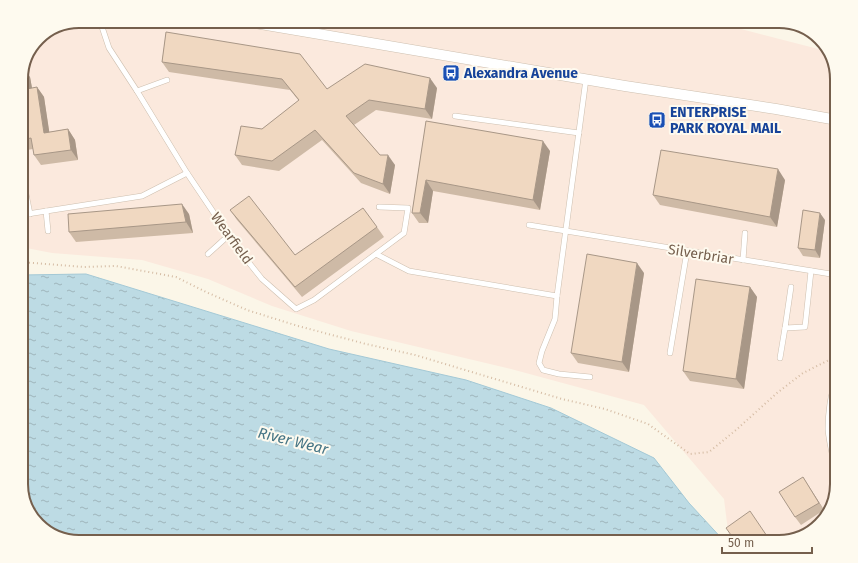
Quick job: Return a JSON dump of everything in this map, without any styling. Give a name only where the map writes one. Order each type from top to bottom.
[{"type":"street","points":[[284,28],[830,119]]},
{"type":"lane","name":"Wearfield","points":[[102,28],[109,48],[137,91],[186,173],[262,279],[296,309],[314,300],[404,233],[408,208],[379,206]]},
{"type":"lane","points":[[586,79],[555,319],[542,351],[539,363],[543,370],[559,374],[590,377]]},
{"type":"lane","points":[[137,91],[167,80]]},
{"type":"lane","points":[[455,116],[579,133]]},
{"type":"lane","points":[[28,204],[30,214],[142,196],[186,173]]},
{"type":"lane","points":[[46,211],[48,231]]},
{"type":"lane","name":"Silverbriar","points":[[529,225],[830,274]]},
{"type":"lane","points":[[743,260],[745,233]]},
{"type":"lane","points":[[208,254],[229,235]]},
{"type":"lane","points":[[670,353],[687,251]]},
{"type":"lane","points":[[376,254],[409,271],[557,296]]},
{"type":"lane","points":[[785,328],[805,327],[811,271]]},
{"type":"lane","points":[[780,358],[791,287]]},
{"type":"lane","points":[[830,400],[828,428],[830,439]]},
{"type":"path","points":[[28,263],[84,267],[116,266],[176,277],[247,310],[298,326],[415,355],[562,399],[605,409],[648,424],[690,454],[709,452],[777,393],[803,373],[830,359]]},
{"type":"shaded area","points":[[737,28],[820,50],[826,59],[830,72],[830,491],[825,507],[810,525],[799,531],[786,535],[729,535],[724,499],[644,405],[511,369],[351,331],[272,306],[208,279],[142,260],[52,253],[28,248],[28,75],[33,56],[38,48],[45,41],[59,32],[69,29]]},
{"type":"water","name":"River Wear","points":[[86,274],[329,349],[466,380],[551,408],[654,458],[689,503],[719,535],[79,535],[56,530],[38,515],[31,501],[28,488],[28,275]]},
{"type":"building","points":[[166,32],[300,54],[327,89],[365,64],[430,78],[425,109],[369,100],[346,116],[380,155],[388,155],[383,184],[354,173],[315,130],[272,161],[235,155],[241,126],[262,129],[299,100],[282,79],[162,62]]},
{"type":"building","points":[[37,87],[44,133],[68,129],[71,150],[34,155],[31,138],[28,139],[28,89]]},
{"type":"building","points":[[426,121],[543,141],[533,200],[426,180],[420,213],[412,213]]},
{"type":"building","points":[[661,150],[778,169],[770,217],[653,195]]},
{"type":"building","points":[[249,196],[295,255],[363,208],[377,227],[295,287],[230,210]]},
{"type":"building","points":[[182,204],[186,222],[69,232],[68,214]]},
{"type":"building","points":[[803,210],[820,213],[815,250],[798,248]]},
{"type":"building","points":[[587,254],[637,263],[622,362],[571,353]]},
{"type":"building","points":[[696,279],[750,287],[736,379],[683,371]]},
{"type":"building","points":[[803,477],[819,503],[795,517],[779,492]]},
{"type":"building","points":[[750,511],[766,535],[731,535],[726,528]]},
{"type":"place","name":"Alexandra Avenue","points":[[451,73]]},
{"type":"place","name":"ENTERPRISE PARK ROYAL MAIL","points":[[657,120]]}]
